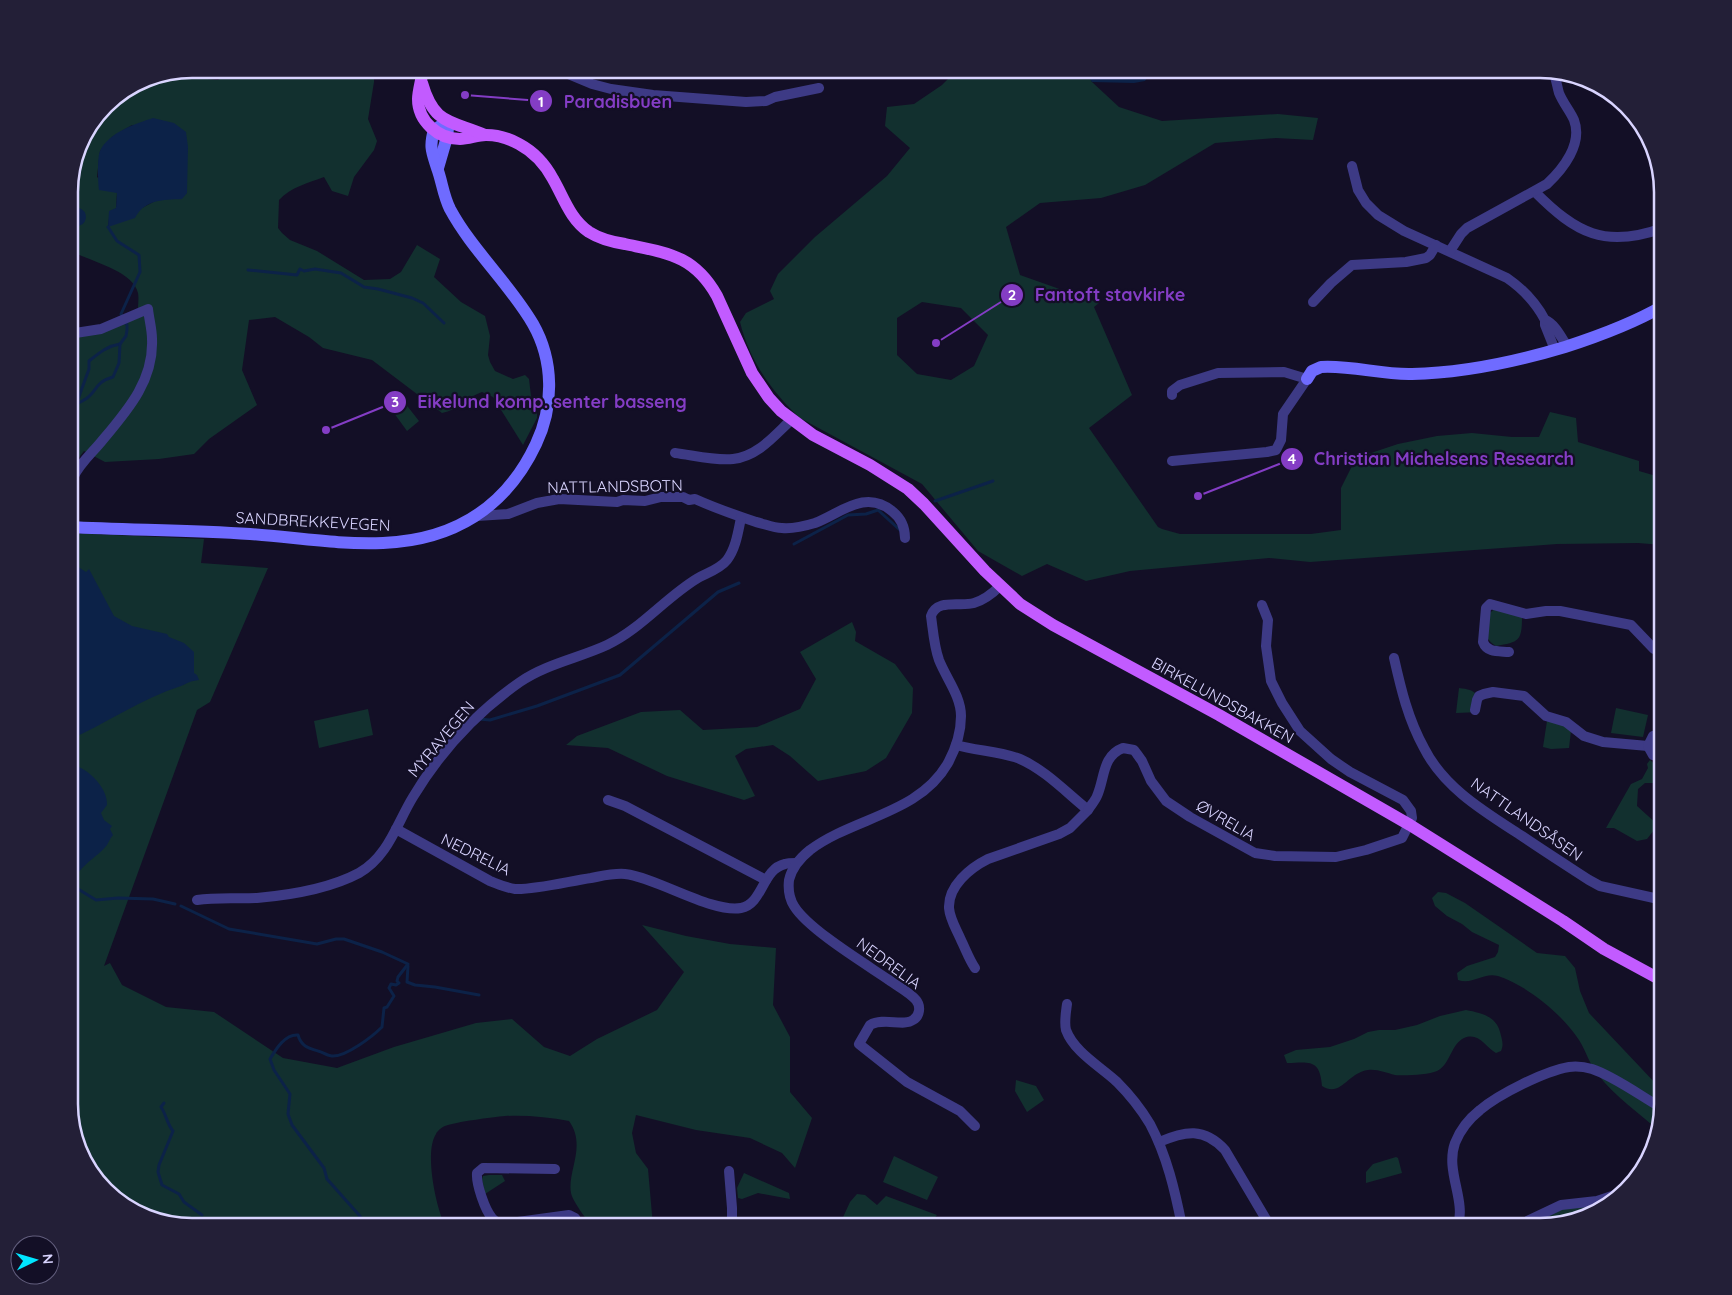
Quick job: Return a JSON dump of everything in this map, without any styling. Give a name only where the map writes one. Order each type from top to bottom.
[{"type":"main road","points":[[422,77],[418,96],[418,106],[421,115],[434,130],[447,137],[461,139],[485,135]]},
{"type":"main road","points":[[422,83],[427,100],[438,114],[485,135]]},
{"type":"main road","name":"BIRKELUNDSBAKKEN","points":[[485,135],[510,140],[534,154],[545,165],[573,217],[592,234],[614,242],[674,256],[698,270],[717,296],[752,372],[769,398],[791,420],[813,435],[879,470],[908,489],[1000,586],[1020,604],[1053,625],[1219,715],[1410,825],[1563,920],[1604,948],[1654,976]]},
{"type":"street","points":[[575,77],[611,89],[653,95],[737,102],[766,101],[775,97],[819,88]]},
{"type":"street","points":[[1450,251],[1460,234],[1467,228],[1547,184],[1569,156],[1575,142],[1575,122],[1560,94],[1559,79]]},
{"type":"street","points":[[434,130],[448,120]]},
{"type":"street","points":[[438,168],[447,137],[448,120]]},
{"type":"street","name":"SANDBREKKEVEGEN","points":[[78,527],[241,534],[382,543],[421,538],[444,532],[477,516],[508,488],[533,452],[547,416],[550,388],[549,375],[543,348],[533,324],[458,221],[446,200],[438,168],[431,150],[434,130]]},
{"type":"street","points":[[1352,166],[1358,190],[1371,209],[1388,223],[1514,283],[1528,296],[1545,320],[1557,331],[1561,348]]},
{"type":"street","points":[[1535,192],[1556,213],[1585,232],[1601,236],[1625,238],[1636,237],[1654,231]]},
{"type":"street","points":[[1314,302],[1331,283],[1352,266],[1406,262],[1426,258],[1436,245]]},
{"type":"street","points":[[78,333],[101,329],[148,309],[152,338],[152,357],[144,385],[126,411],[78,470]]},
{"type":"street","points":[[1172,461],[1276,450],[1281,440],[1283,414],[1312,371],[1321,367],[1396,374],[1427,373],[1501,364],[1561,348],[1633,323],[1654,311]]},
{"type":"street","points":[[1172,395],[1172,391],[1180,385],[1218,373],[1284,372],[1307,379]]},
{"type":"street","points":[[675,453],[726,460],[743,457],[749,455],[774,437],[791,420]]},
{"type":"street","name":"NATTLANDSBOTN","points":[[477,516],[508,514],[537,504],[560,499],[645,501],[661,497],[683,497],[689,500],[695,499],[741,518],[774,528],[794,528],[816,522],[850,505],[876,503],[888,508],[895,514],[902,523],[906,538]]},
{"type":"street","name":"MYRAVEGEN","points":[[196,900],[210,898],[258,898],[298,892],[329,885],[368,867],[385,848],[413,797],[428,775],[456,739],[482,712],[531,675],[588,653],[621,637],[690,583],[726,562],[734,545],[741,518]]},
{"type":"street","name":"NEDRELIA","points":[[975,1126],[960,1111],[907,1082],[859,1044],[870,1025],[880,1021],[908,1022],[914,1020],[918,1015],[918,1004],[915,999],[901,988],[818,930],[802,916],[793,905],[789,886],[790,875],[796,863],[804,855],[831,836],[903,805],[929,788],[937,780],[956,745],[961,714],[958,699],[936,650],[933,611],[940,606],[975,603],[1000,586]]},
{"type":"street","points":[[1509,652],[1494,651],[1484,646],[1486,608],[1490,604],[1526,614],[1546,610],[1560,611],[1631,625],[1654,648]]},
{"type":"street","points":[[1262,605],[1268,620],[1266,646],[1271,681],[1300,730],[1331,759],[1350,772],[1403,800],[1411,811],[1410,825]]},
{"type":"street","name":"NATTLANDSÅSEN","points":[[1394,658],[1405,706],[1424,749],[1442,775],[1488,814],[1589,880],[1600,886],[1654,898]]},
{"type":"street","points":[[1475,710],[1479,696],[1484,694],[1494,692],[1524,696],[1546,716],[1566,722],[1584,736],[1603,742],[1648,746]]},
{"type":"street","points":[[1648,746],[1654,736]]},
{"type":"street","points":[[956,745],[971,750],[1003,754],[1031,764],[1088,810]]},
{"type":"street","points":[[1648,746],[1654,755]]},
{"type":"street","name":"ØVRELIA","points":[[975,968],[968,957],[951,915],[950,899],[956,886],[977,864],[1059,834],[1070,828],[1088,810],[1096,798],[1108,760],[1112,754],[1123,748],[1134,750],[1142,761],[1151,781],[1166,801],[1255,854],[1327,858],[1350,855],[1402,838],[1410,825]]},
{"type":"street","points":[[608,800],[625,806],[766,880]]},
{"type":"street","name":"NEDRELIA","points":[[396,829],[490,881],[515,889],[605,875],[624,874],[671,888],[708,903],[733,908],[749,905],[757,896],[766,880],[779,866],[796,863]]},
{"type":"street","points":[[1067,1004],[1066,1030],[1071,1040],[1117,1082],[1134,1102],[1159,1142],[1169,1170],[1180,1218]]},
{"type":"street","points":[[1459,1218],[1452,1162],[1455,1144],[1470,1119],[1492,1100],[1555,1072],[1579,1067],[1607,1076],[1654,1103]]},
{"type":"street","points":[[1159,1142],[1183,1134],[1194,1133],[1203,1134],[1219,1143],[1265,1218]]},
{"type":"street","points":[[492,1218],[486,1208],[476,1179],[477,1173],[483,1168],[555,1169]]},
{"type":"street","points":[[729,1171],[732,1218]]},
{"type":"street","points":[[1534,1218],[1561,1205],[1602,1199]]},
{"type":"street","points":[[547,1218],[569,1215],[575,1218]]},
{"type":"green space","points":[[204,77],[218,80],[222,77],[374,77],[368,119],[377,141],[374,150],[354,177],[348,196],[332,191],[324,177],[300,186],[279,200],[278,228],[290,240],[317,251],[364,280],[390,279],[401,272],[417,245],[440,259],[434,277],[461,302],[485,316],[490,336],[488,355],[490,362],[495,371],[513,379],[525,375],[529,379],[531,396],[537,408],[537,418],[523,445],[493,397],[482,392],[453,409],[442,413],[372,360],[323,348],[309,337],[275,317],[249,320],[242,370],[257,405],[209,439],[194,454],[159,459],[105,462],[84,451],[78,458],[78,333],[99,332],[138,309],[138,293],[134,285],[128,278],[109,267],[78,254],[78,177],[81,162],[93,134],[106,116],[128,97],[148,86],[177,78]],"holes":[[[132,125],[187,169],[187,193],[157,200],[108,226],[109,218],[116,208],[117,193],[97,177],[100,151],[112,137]]]},
{"type":"green space","points":[[950,77],[1090,77],[1092,82],[1119,107],[1162,121],[1278,114],[1318,118],[1313,140],[1276,138],[1215,143],[1145,185],[1101,198],[1040,203],[1006,227],[1020,275],[1099,303],[1094,307],[1132,395],[1089,428],[1158,527],[1180,534],[1311,534],[1341,530],[1341,488],[1356,458],[1398,444],[1437,436],[1472,433],[1512,437],[1539,437],[1550,412],[1576,418],[1578,442],[1639,461],[1639,471],[1654,475],[1654,544],[1557,544],[1310,562],[1269,558],[1130,571],[1086,581],[1047,564],[1022,576],[978,551],[922,484],[800,418],[780,397],[763,374],[749,349],[740,322],[746,313],[774,299],[770,291],[778,274],[815,237],[887,176],[910,148],[885,126],[887,107],[914,104],[942,85]],"holes":[[[922,302],[961,308],[988,335],[974,366],[951,380],[917,374],[897,355],[897,318]]]},
{"type":"green space","points":[[397,393],[419,421],[407,431],[386,402]]},
{"type":"green space","points":[[78,533],[204,539],[201,563],[268,568],[210,702],[197,710],[104,966],[110,963],[122,985],[166,1007],[214,1012],[283,1058],[337,1068],[394,1047],[476,1023],[512,1019],[544,1047],[570,1056],[597,1039],[657,1010],[684,972],[642,925],[730,944],[776,948],[773,1005],[790,1037],[790,1092],[812,1118],[795,1168],[782,1153],[750,1138],[696,1130],[636,1115],[632,1133],[636,1153],[648,1169],[652,1218],[586,1218],[571,1193],[576,1140],[574,1130],[569,1121],[521,1116],[474,1120],[442,1127],[438,1130],[433,1142],[431,1166],[435,1193],[442,1217],[177,1217],[162,1214],[141,1206],[122,1194],[101,1173],[89,1154],[80,1126],[78,1111]]},
{"type":"green space","points":[[1497,607],[1522,617],[1522,625],[1518,639],[1496,646],[1489,640],[1486,634],[1486,616]]},
{"type":"green space","points":[[852,622],[856,632],[855,641],[895,664],[913,688],[912,713],[886,758],[866,771],[818,781],[790,756],[773,745],[746,749],[735,756],[755,796],[744,800],[667,776],[608,748],[566,745],[577,736],[641,712],[680,710],[703,730],[757,727],[800,709],[816,679],[800,652]]},
{"type":"green space","points":[[1459,688],[1470,690],[1476,694],[1480,712],[1456,713]]},
{"type":"green space","points":[[1616,708],[1648,715],[1643,737],[1611,733]]},
{"type":"green space","points":[[368,709],[373,735],[319,748],[314,721]]},
{"type":"green space","points":[[1547,721],[1560,722],[1571,731],[1569,748],[1551,749],[1543,747]]},
{"type":"green space","points":[[1650,760],[1654,764],[1654,783],[1645,783],[1638,789],[1637,806],[1654,821],[1654,830],[1647,839],[1637,841],[1614,828],[1606,828],[1631,784],[1642,779],[1648,768],[1647,764]]},
{"type":"green space","points":[[1438,892],[1446,893],[1465,903],[1537,953],[1565,956],[1575,968],[1580,991],[1589,1013],[1654,1082],[1654,1118],[1652,1125],[1606,1084],[1593,1068],[1582,1044],[1572,1030],[1543,1002],[1521,987],[1498,976],[1493,975],[1468,981],[1458,980],[1457,973],[1467,966],[1495,957],[1499,945],[1472,932],[1447,916],[1435,906],[1432,898]]},
{"type":"green space","points":[[1466,1010],[1487,1016],[1495,1022],[1502,1040],[1501,1051],[1496,1053],[1474,1037],[1464,1038],[1453,1049],[1445,1064],[1437,1071],[1422,1074],[1395,1075],[1368,1070],[1355,1075],[1334,1089],[1322,1086],[1319,1071],[1312,1064],[1302,1062],[1287,1063],[1284,1055],[1296,1050],[1330,1047],[1368,1032],[1395,1030]]},
{"type":"green space","points":[[1016,1080],[1036,1086],[1044,1100],[1027,1112],[1015,1091]]},
{"type":"green space","points":[[894,1156],[938,1177],[927,1200],[883,1182]]},
{"type":"green space","points":[[1398,1158],[1402,1173],[1366,1183],[1366,1172],[1373,1164]]},
{"type":"green space","points":[[744,1173],[789,1193],[790,1199],[758,1193],[742,1199],[738,1198],[737,1188]]},
{"type":"green space","points":[[502,1175],[505,1181],[485,1194],[482,1179],[483,1176]]},
{"type":"green space","points":[[857,1194],[865,1195],[877,1205],[886,1196],[937,1215],[935,1218],[843,1218],[850,1202]]},
{"type":"green space","points":[[1598,1202],[1570,1214],[1535,1218],[1563,1209]]},
{"type":"water","points":[[1089,77],[1148,77],[1145,81],[1134,83],[1092,82]]},
{"type":"water","points":[[153,118],[174,123],[186,132],[188,147],[187,193],[182,199],[161,200],[149,204],[135,218],[108,227],[109,211],[116,208],[117,193],[99,190],[98,164],[100,151],[104,144],[116,134]]},
{"type":"water","points":[[78,567],[86,572],[89,569],[114,616],[132,626],[167,634],[169,637],[184,643],[194,652],[194,673],[199,680],[189,682],[138,704],[78,736]]},
{"type":"water","points":[[78,767],[95,778],[104,791],[107,805],[101,813],[104,820],[112,826],[110,829],[113,835],[103,850],[78,874]]},
{"type":"waterway","points":[[78,403],[88,397],[102,382],[113,377],[119,363],[120,344],[126,336],[127,330],[127,325],[121,314],[140,272],[139,255],[117,241],[108,227]]},
{"type":"waterway","points":[[248,270],[297,275],[300,269],[304,271],[315,269],[341,273],[364,287],[412,298],[423,303],[444,323]]},
{"type":"waterway","points":[[78,399],[89,369],[89,361],[107,348],[120,344]]},
{"type":"waterway","points":[[935,501],[993,481]]},
{"type":"waterway","points":[[794,544],[848,515],[866,514],[878,510],[901,531]]},
{"type":"waterway","points":[[479,719],[490,720],[537,706],[620,675],[718,592],[739,583]]},
{"type":"waterway","points":[[78,889],[96,900],[118,898],[153,899],[175,904]]},
{"type":"waterway","points":[[181,906],[229,929],[317,944],[344,939],[382,952],[408,964],[398,977],[397,981],[399,983],[396,985],[391,984],[389,988],[394,996],[387,1007],[384,1008],[382,1027],[359,1045],[344,1053],[330,1056],[308,1048],[301,1042],[298,1035],[293,1035],[281,1043],[270,1059],[274,1070],[290,1094],[288,1114],[292,1125],[324,1168],[327,1179],[361,1218]]},
{"type":"waterway","points":[[408,966],[407,982],[415,985],[479,995]]},
{"type":"waterway","points":[[164,1103],[161,1107],[173,1131],[159,1165],[158,1172],[162,1185],[179,1194],[184,1202],[202,1215]]},
{"type":"place","name":"Paradisbuen","points":[[465,95]]},
{"type":"place","name":"Fantoft stavkirke","points":[[936,343]]},
{"type":"place","name":"Eikelund komp. senter basseng","points":[[326,430]]},
{"type":"place","name":"Christian Michelsens Research","points":[[1198,496]]}]
